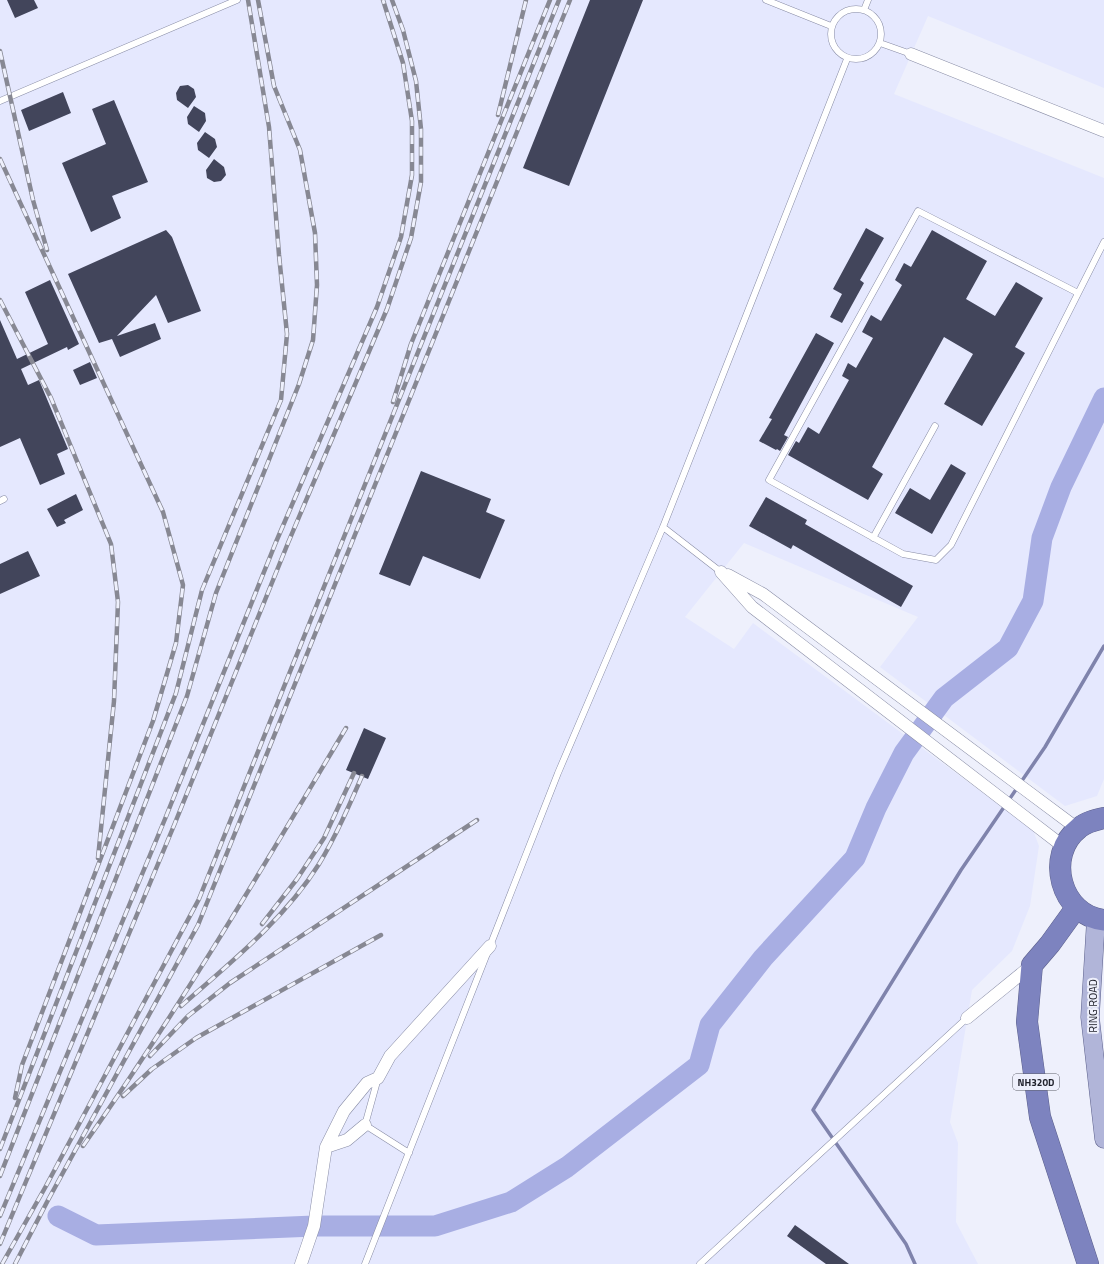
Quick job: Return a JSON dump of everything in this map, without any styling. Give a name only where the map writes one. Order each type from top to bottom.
[{"type":"highway","points":[[1100,920],[1076,908],[1065,893],[1059,872],[1064,847],[1078,829],[1088,822],[1104,818]]},
{"type":"highway","points":[[1032,965],[1050,944],[1076,908]]},
{"type":"highway","name":"NH320D","points":[[1032,965],[1027,1022],[1040,1117],[1088,1264]]},
{"type":"main road","name":"RING ROAD","points":[[1100,920],[1090,1017],[1104,1140]]},
{"type":"street","points":[[911,54],[1104,131]]},
{"type":"street","points":[[721,572],[763,594],[1078,829]]},
{"type":"street","points":[[721,572],[752,607],[1064,847]]},
{"type":"street","points":[[301,1264],[314,1226],[326,1147],[344,1111],[367,1083],[378,1078],[390,1056],[490,946]]},
{"type":"street","points":[[967,1018],[1032,965]]},
{"type":"street","points":[[326,1147],[347,1140],[365,1125]]},
{"type":"lane","points":[[0,101],[237,0]]},
{"type":"lane","points":[[766,0],[832,26]]},
{"type":"lane","points":[[864,10],[868,0]]},
{"type":"lane","points":[[855,9],[864,10],[872,15],[879,23],[881,33],[880,43],[876,50],[867,58],[857,60],[847,59],[839,54],[832,46],[830,34],[832,26],[836,18],[844,11],[855,9]]},
{"type":"lane","points":[[880,43],[911,54]]},
{"type":"lane","points":[[365,1264],[558,773],[663,527],[847,59]]},
{"type":"lane","points":[[1078,293],[918,211],[769,480],[903,554],[936,560],[951,545],[1104,242]]},
{"type":"lane","points":[[874,538],[934,426]]},
{"type":"lane","points":[[663,527],[721,572]]},
{"type":"lane","points":[[700,1264],[812,1159],[967,1018]]},
{"type":"lane","points":[[378,1078],[365,1125],[409,1153]]},
{"type":"shaded area","points":[[0,0],[1104,0],[1104,88],[928,16],[894,94],[1104,178],[1104,779],[1097,796],[1065,806],[880,667],[918,617],[744,543],[685,617],[734,649],[753,623],[1033,830],[1039,846],[1030,906],[1012,951],[972,990],[950,1122],[958,1143],[956,1222],[978,1264],[0,1264]]},
{"type":"building","points":[[7,0],[34,0],[38,8],[15,18]]},
{"type":"building","points":[[590,0],[643,0],[569,186],[523,168]]},
{"type":"building","points":[[188,85],[194,89],[196,97],[188,108],[177,100],[176,93],[180,86]]},
{"type":"building","points":[[63,92],[71,113],[29,131],[21,110]]},
{"type":"building","points":[[114,100],[148,182],[112,196],[121,218],[91,232],[62,163],[106,144],[92,109]]},
{"type":"building","points":[[194,106],[205,113],[206,121],[199,132],[188,124],[187,117]]},
{"type":"building","points":[[205,132],[215,139],[217,147],[209,158],[198,150],[197,143]]},
{"type":"building","points":[[214,159],[224,167],[226,175],[221,181],[214,182],[207,178],[206,170]]},
{"type":"building","points":[[866,228],[884,238],[860,280],[864,283],[842,323],[830,317],[842,294],[833,289]]},
{"type":"building","points":[[166,230],[172,237],[201,311],[168,323],[156,295],[117,336],[155,323],[161,339],[120,357],[112,339],[99,343],[68,274]]},
{"type":"building","points":[[932,230],[987,261],[966,299],[995,316],[1016,282],[1043,298],[1015,347],[1025,353],[982,426],[944,404],[973,354],[944,337],[872,467],[883,474],[868,500],[788,455],[796,441],[799,443],[808,427],[819,434],[849,380],[842,376],[848,363],[856,368],[873,338],[862,332],[871,315],[881,321],[902,285],[895,280],[904,263],[911,267]]},
{"type":"building","points":[[50,280],[79,344],[68,350],[67,347],[21,369],[28,385],[39,380],[68,449],[57,454],[65,474],[40,485],[20,438],[0,447],[0,320],[17,359],[48,344],[25,292]]},
{"type":"building","points":[[816,333],[834,343],[784,435],[788,437],[780,451],[777,449],[776,450],[759,441],[772,419],[769,418]]},
{"type":"building","points":[[90,362],[97,378],[80,385],[73,370]]},
{"type":"building","points":[[951,464],[966,473],[932,534],[895,513],[910,488],[930,500]]},
{"type":"building","points":[[421,471],[491,499],[486,512],[505,520],[480,579],[423,556],[410,586],[379,574]]},
{"type":"building","points":[[76,494],[83,510],[64,520],[66,523],[57,527],[47,509]]},
{"type":"building","points":[[766,497],[807,520],[805,524],[913,586],[901,607],[793,545],[791,549],[749,526]]},
{"type":"building","points":[[28,551],[40,576],[0,594],[0,564]]},
{"type":"building","points":[[364,728],[386,738],[368,779],[346,770]]},
{"type":"building","points":[[795,1225],[849,1264],[826,1264],[787,1236]]},
{"type":"waterway","points":[[58,1216],[96,1235],[314,1226],[435,1226],[511,1202],[567,1167],[699,1065],[710,1025],[763,958],[855,858],[876,808],[904,753],[944,698],[1008,648],[1033,601],[1042,538],[1061,487],[1104,398]]},
{"type":"waterway","points":[[915,1264],[906,1244],[813,1110],[961,870],[1045,747],[1104,646]]},
{"type":"railway","points":[[0,1149],[176,693],[202,590],[281,400],[287,334],[269,127],[248,0]]},
{"type":"railway","points":[[0,1176],[187,696],[216,593],[299,384],[313,340],[317,285],[315,233],[300,150],[274,86],[258,0]]},
{"type":"railway","points":[[0,1216],[165,819],[276,542],[377,307],[401,237],[412,175],[412,121],[403,63],[383,0]]},
{"type":"railway","points":[[0,1244],[175,823],[288,543],[387,309],[411,238],[421,182],[421,129],[416,81],[403,30],[392,0]]},
{"type":"railway","points":[[498,115],[526,0]]},
{"type":"railway","points":[[393,402],[411,344],[550,0]]},
{"type":"railway","points":[[2,1264],[46,1186],[199,899],[559,0]]},
{"type":"railway","points":[[15,1264],[47,1202],[198,925],[570,0]]},
{"type":"railway","points":[[0,51],[33,200],[47,250]]},
{"type":"railway","points":[[0,159],[163,512],[183,585],[176,643],[153,721],[22,1065],[15,1098]]},
{"type":"railway","points":[[0,300],[51,398],[111,544],[118,602],[114,701],[98,858]]},
{"type":"railway","points":[[83,1146],[186,992],[346,728]]},
{"type":"railway","points":[[262,924],[297,879],[324,838],[354,773]]},
{"type":"railway","points":[[181,1006],[237,957],[290,904],[319,864],[331,843],[362,776]]},
{"type":"railway","points":[[150,1056],[188,1016],[230,983],[477,820]]},
{"type":"railway","points":[[123,1096],[152,1069],[196,1038],[381,935]]}]
